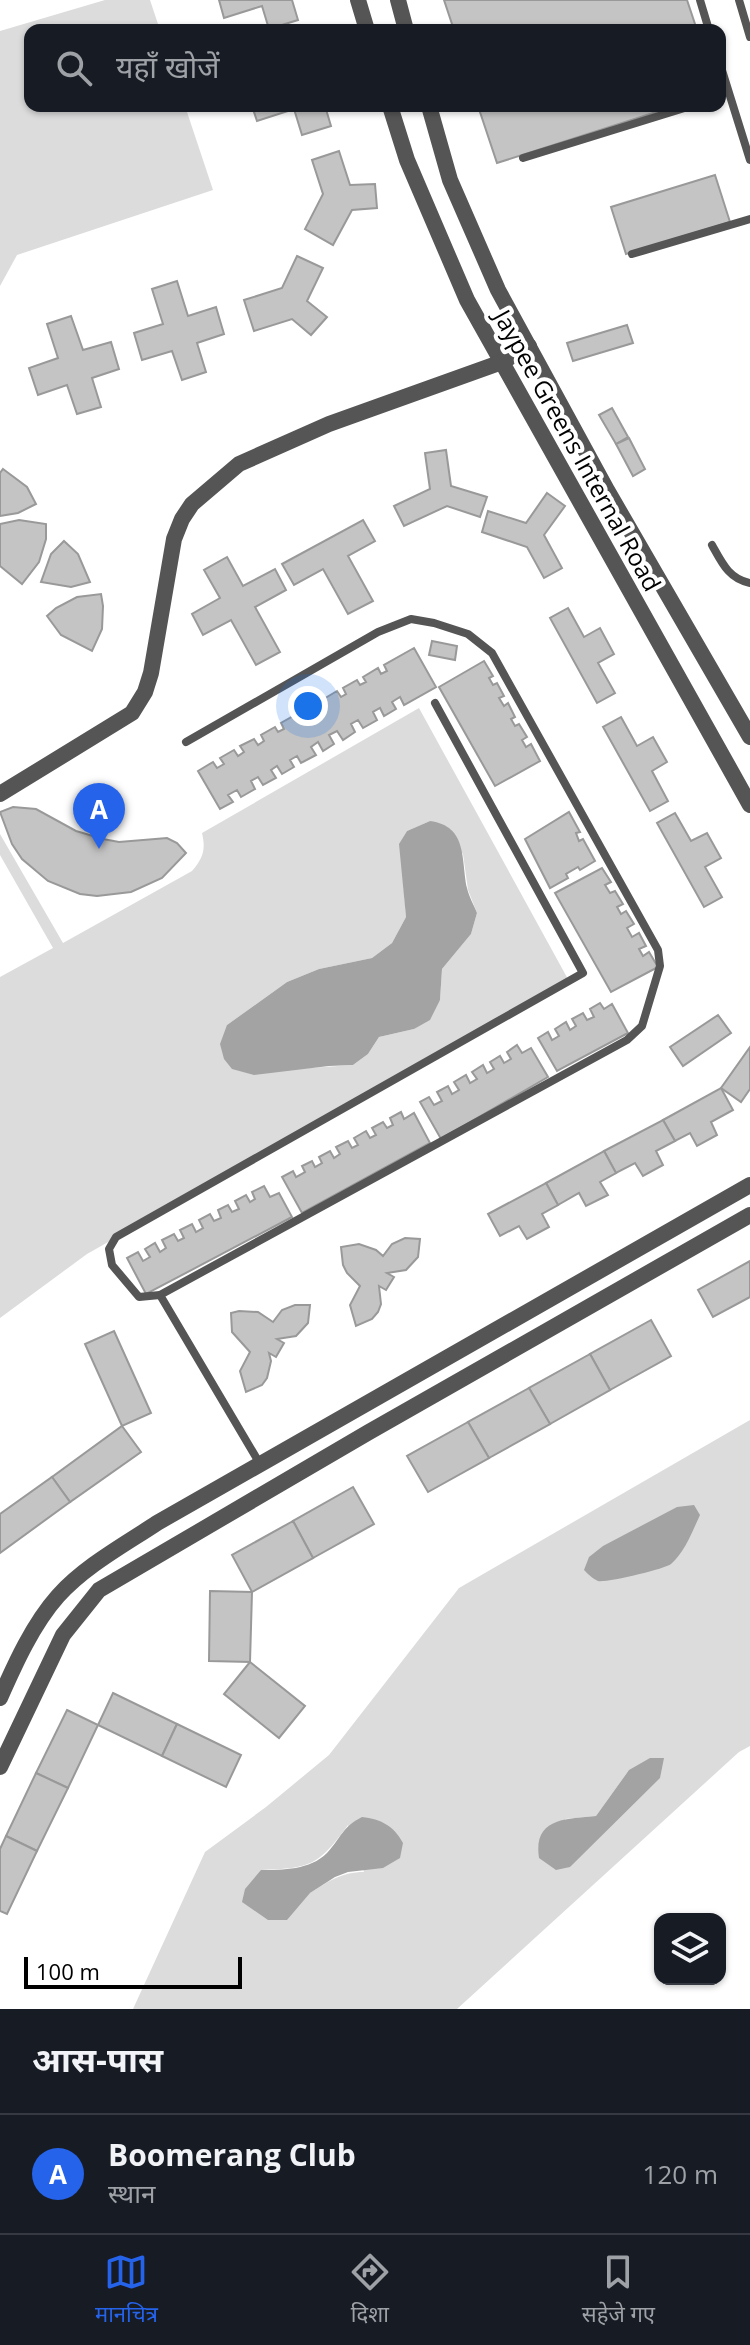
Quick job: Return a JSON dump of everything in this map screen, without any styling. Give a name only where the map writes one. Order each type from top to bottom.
[{"type":"street","points":[[358,0],[365,24]]},
{"type":"street","points":[[398,0],[404,24]]},
{"type":"street","name":"Jaypee Greens Internal Road","points":[[392,112],[407,160],[467,300],[750,805]]},
{"type":"street","name":"Jaypee Greens Internal Road","points":[[431,112],[450,180],[498,290],[607,490],[750,737]]},
{"type":"street","points":[[0,794],[132,713],[145,692],[151,673],[174,539],[192,504],[212,485],[239,464],[329,424],[502,362],[529,346]]},
{"type":"street","points":[[0,1698],[32,1634],[58,1596],[87,1570],[157,1523],[750,1185]]},
{"type":"street","points":[[0,1767],[63,1635],[99,1590],[750,1215]]},
{"type":"street","points":[[221,1487],[234,1510]]},
{"type":"lane","points":[[700,0],[707,24]]},
{"type":"lane","points":[[739,0],[750,37]]},
{"type":"lane","points":[[726,99],[750,160]]},
{"type":"lane","points":[[523,158],[672,112]]},
{"type":"lane","points":[[632,254],[750,219]]},
{"type":"lane","points":[[712,545],[728,572],[734,578],[750,583]]},
{"type":"lane","points":[[186,742],[378,632],[411,619],[468,634],[492,653],[658,950],[660,966],[642,1026],[627,1040],[160,1295],[139,1297],[112,1265],[109,1249],[116,1237],[583,973],[435,703]]},
{"type":"lane","points":[[160,1295],[260,1464]]},
{"type":"shaded area","points":[[105,0],[150,0],[158,24],[24,24],[24,112],[187,112],[213,190],[17,255],[0,286],[0,31]]},
{"type":"shaded area","points":[[419,708],[569,981],[87,1254],[0,1318],[0,977],[53,948],[0,855],[0,834],[63,943],[192,871],[203,854],[202,833]],"holes":[[[430,821],[463,854],[468,890],[477,913],[471,934],[442,969],[440,1000],[414,1029],[379,1037],[368,1054],[353,1065],[295,1069],[227,1025],[287,982],[319,969],[372,958],[392,943],[406,917],[400,843],[407,831]]]},
{"type":"shaded area","points":[[430,821],[442,824],[457,837],[468,891],[477,913],[471,934],[442,969],[440,1000],[430,1020],[414,1029],[379,1037],[368,1054],[353,1065],[254,1075],[232,1069],[224,1059],[220,1044],[227,1025],[287,982],[319,969],[372,958],[392,943],[406,917],[399,844],[407,831]]},
{"type":"shaded area","points":[[750,1420],[750,1746],[739,1752],[457,2009],[133,2009],[205,1852],[329,1755],[459,1588]],"holes":[[[629,1770],[570,1867],[565,1819],[596,1816]],[[348,1825],[364,1872],[342,1875],[310,1893],[261,1870],[291,1868],[312,1862],[329,1849]]]},
{"type":"shaded area","points":[[694,1505],[700,1515],[684,1548],[671,1564],[603,1581],[596,1580],[584,1570],[589,1557],[603,1546],[677,1507]]},
{"type":"shaded area","points":[[650,1758],[664,1758],[660,1778],[570,1867],[556,1870],[539,1858],[538,1845],[546,1828],[563,1820],[596,1816],[629,1770]]},
{"type":"shaded area","points":[[362,1817],[381,1822],[395,1832],[403,1843],[400,1858],[383,1868],[348,1872],[335,1877],[310,1893],[287,1920],[268,1920],[242,1902],[245,1889],[261,1870],[287,1869],[313,1863]]},
{"type":"building","points":[[219,0],[292,0],[298,20],[267,24],[262,6],[224,18]]},
{"type":"building","points":[[444,0],[687,0],[695,24],[452,24]]},
{"type":"building","points":[[254,112],[285,112],[257,121]]},
{"type":"building","points":[[295,112],[327,112],[331,126],[302,135]]},
{"type":"building","points":[[480,112],[656,112],[497,163]]},
{"type":"building","points":[[339,151],[350,185],[375,184],[377,208],[352,210],[333,245],[305,229],[323,194],[312,160]]},
{"type":"building","points":[[715,175],[730,222],[626,254],[611,207]]},
{"type":"building","points":[[297,256],[323,268],[307,301],[327,317],[311,335],[292,319],[254,331],[244,300],[282,288]]},
{"type":"building","points":[[177,281],[188,316],[216,307],[224,334],[197,343],[206,372],[182,380],[172,351],[142,360],[134,333],[163,324],[152,289]]},
{"type":"building","points":[[71,316],[83,350],[111,342],[119,369],[92,378],[101,407],[77,414],[67,385],[38,395],[29,368],[58,358],[47,324]]},
{"type":"building","points":[[627,325],[633,343],[573,361],[567,343]]},
{"type":"building","points":[[612,408],[628,437],[616,444],[599,415]]},
{"type":"building","points":[[629,438],[645,469],[633,476],[616,444]]},
{"type":"building","points":[[446,450],[451,486],[487,497],[480,517],[447,506],[404,526],[394,506],[430,489],[425,453]]},
{"type":"building","points":[[3,469],[27,487],[36,504],[18,513],[0,516],[0,473]]},
{"type":"building","points":[[547,493],[565,506],[544,535],[562,568],[544,578],[527,547],[482,532],[488,511],[526,523]]},
{"type":"building","points":[[19,520],[46,524],[46,539],[39,562],[22,584],[0,566],[0,524]]},
{"type":"building","points":[[363,520],[375,541],[348,556],[373,601],[348,614],[323,569],[294,585],[282,564]]},
{"type":"building","points":[[64,541],[78,554],[90,582],[71,587],[41,582],[51,554]]},
{"type":"building","points":[[227,557],[243,586],[275,569],[286,590],[255,607],[280,652],[256,665],[231,620],[203,635],[192,614],[220,598],[204,570]]},
{"type":"building","points":[[101,594],[102,629],[92,651],[61,635],[47,616],[77,597]]},
{"type":"building","points":[[568,608],[584,637],[600,628],[614,654],[598,663],[615,693],[597,703],[550,618]]},
{"type":"building","points":[[432,641],[457,646],[455,660],[429,655]]},
{"type":"building","points":[[414,648],[436,687],[404,705],[400,697],[392,702],[396,709],[384,716],[380,708],[373,712],[377,720],[363,728],[358,720],[351,724],[355,732],[343,740],[337,731],[329,735],[334,744],[323,751],[318,742],[311,747],[316,755],[301,763],[297,756],[290,760],[294,767],[282,774],[277,766],[271,770],[276,778],[263,785],[258,777],[251,781],[255,789],[241,797],[237,790],[228,795],[233,802],[220,809],[198,771],[213,762],[217,768],[224,764],[220,758],[234,750],[238,756],[244,752],[240,746],[254,739],[258,745],[264,741],[261,735],[275,727],[278,732],[284,729],[281,723],[295,715],[299,721],[305,718],[301,712],[314,704],[317,709],[325,704],[322,700],[337,691],[341,697],[346,694],[343,688],[357,680],[360,685],[366,682],[363,677],[378,668],[381,674],[387,671],[384,665]]},
{"type":"building","points":[[484,661],[493,676],[489,678],[493,685],[497,683],[504,696],[499,698],[504,706],[508,703],[515,717],[511,719],[515,726],[519,724],[527,737],[522,740],[526,747],[531,744],[540,761],[495,786],[439,687]]},
{"type":"building","points":[[621,717],[637,746],[653,737],[667,762],[652,771],[668,801],[650,811],[603,727]]},
{"type":"building","points":[[13,807],[36,809],[76,831],[103,839],[119,842],[167,838],[186,853],[162,878],[131,892],[97,896],[80,894],[48,881],[22,859],[12,844],[0,812]]},
{"type":"building","points":[[569,812],[580,832],[576,833],[579,841],[583,839],[595,861],[566,874],[568,878],[550,888],[525,839]]},
{"type":"building","points":[[675,813],[691,841],[707,833],[721,858],[705,867],[722,897],[704,907],[657,823]]},
{"type":"building","points":[[602,868],[611,882],[605,885],[610,893],[615,891],[623,904],[617,907],[621,914],[626,911],[634,924],[627,928],[632,937],[639,933],[646,946],[639,949],[643,956],[649,952],[658,967],[611,992],[555,893]]},
{"type":"building","points":[[600,1003],[604,1009],[612,1004],[628,1033],[557,1071],[538,1038],[548,1032],[552,1040],[559,1036],[555,1029],[566,1022],[570,1030],[576,1026],[572,1019],[583,1013],[587,1020],[594,1017],[590,1009]]},
{"type":"building","points":[[718,1015],[731,1033],[683,1066],[670,1047]]},
{"type":"building","points":[[517,1045],[522,1053],[531,1048],[548,1077],[441,1139],[420,1102],[429,1097],[434,1105],[442,1101],[437,1092],[448,1086],[452,1094],[459,1090],[454,1082],[466,1075],[470,1083],[477,1079],[472,1072],[483,1065],[487,1073],[494,1069],[490,1062],[500,1056],[504,1063],[511,1059],[507,1052]]},
{"type":"building","points":[[750,1047],[750,1089],[741,1102],[721,1088]]},
{"type":"building","points":[[721,1088],[733,1110],[711,1122],[717,1135],[697,1146],[690,1133],[675,1141],[663,1120]]},
{"type":"building","points":[[401,1112],[404,1119],[414,1113],[430,1143],[302,1213],[282,1177],[293,1171],[296,1177],[305,1172],[302,1166],[312,1161],[315,1167],[322,1163],[319,1157],[330,1151],[334,1158],[340,1154],[336,1147],[348,1141],[352,1148],[358,1145],[354,1138],[366,1131],[370,1138],[376,1135],[372,1128],[383,1122],[387,1128],[393,1125],[390,1118]]},
{"type":"building","points":[[663,1120],[675,1141],[656,1151],[663,1165],[643,1176],[635,1163],[616,1173],[604,1151]]},
{"type":"building","points":[[604,1151],[616,1173],[600,1182],[608,1195],[586,1206],[579,1193],[558,1205],[546,1183]]},
{"type":"building","points":[[546,1183],[558,1205],[542,1214],[549,1227],[527,1239],[519,1226],[500,1236],[488,1214]]},
{"type":"building","points":[[264,1186],[270,1197],[279,1193],[292,1217],[146,1294],[127,1258],[138,1252],[143,1261],[150,1257],[145,1249],[155,1243],[160,1252],[166,1248],[162,1240],[174,1234],[178,1241],[184,1238],[180,1230],[192,1224],[196,1232],[203,1228],[199,1220],[210,1214],[214,1221],[221,1218],[218,1210],[228,1205],[232,1212],[239,1209],[235,1201],[246,1195],[250,1202],[255,1199],[252,1192]]},
{"type":"building","points":[[405,1238],[420,1239],[418,1257],[406,1270],[387,1273],[394,1277],[386,1290],[379,1286],[381,1304],[378,1312],[372,1319],[356,1326],[350,1305],[360,1286],[343,1265],[341,1247],[359,1244],[383,1256],[392,1244]]},
{"type":"building","points":[[750,1261],[750,1297],[713,1317],[698,1290]]},
{"type":"building","points":[[295,1305],[310,1305],[308,1323],[296,1336],[277,1339],[284,1343],[276,1357],[269,1353],[271,1361],[267,1378],[262,1385],[246,1392],[240,1371],[250,1352],[232,1332],[231,1313],[258,1312],[273,1322],[282,1310]]},
{"type":"building","points":[[651,1320],[671,1356],[610,1390],[590,1354]]},
{"type":"building","points":[[114,1331],[151,1413],[122,1426],[85,1344]]},
{"type":"building","points":[[590,1354],[610,1390],[550,1424],[529,1388]]},
{"type":"building","points":[[529,1388],[550,1424],[489,1458],[468,1422]]},
{"type":"building","points":[[468,1422],[489,1458],[428,1492],[407,1456]]},
{"type":"building","points":[[122,1426],[141,1452],[70,1502],[52,1477]]},
{"type":"building","points":[[52,1477],[70,1502],[0,1553],[0,1514]]},
{"type":"building","points":[[353,1487],[374,1524],[313,1558],[293,1521]]},
{"type":"building","points":[[293,1521],[313,1558],[252,1592],[232,1555]]},
{"type":"building","points":[[210,1591],[252,1592],[250,1662],[209,1661]]},
{"type":"building","points":[[250,1662],[305,1706],[279,1738],[224,1694]]},
{"type":"building","points":[[113,1693],[177,1724],[162,1756],[98,1725]]},
{"type":"building","points":[[67,1710],[98,1725],[68,1788],[36,1773]]},
{"type":"building","points":[[177,1724],[241,1755],[226,1787],[162,1756]]},
{"type":"building","points":[[36,1773],[68,1788],[37,1851],[6,1836]]},
{"type":"building","points":[[6,1836],[37,1851],[7,1914],[0,1911],[0,1849]]},
{"type":"place","name":"Boomerang Club","points":[[99,849]]}]
